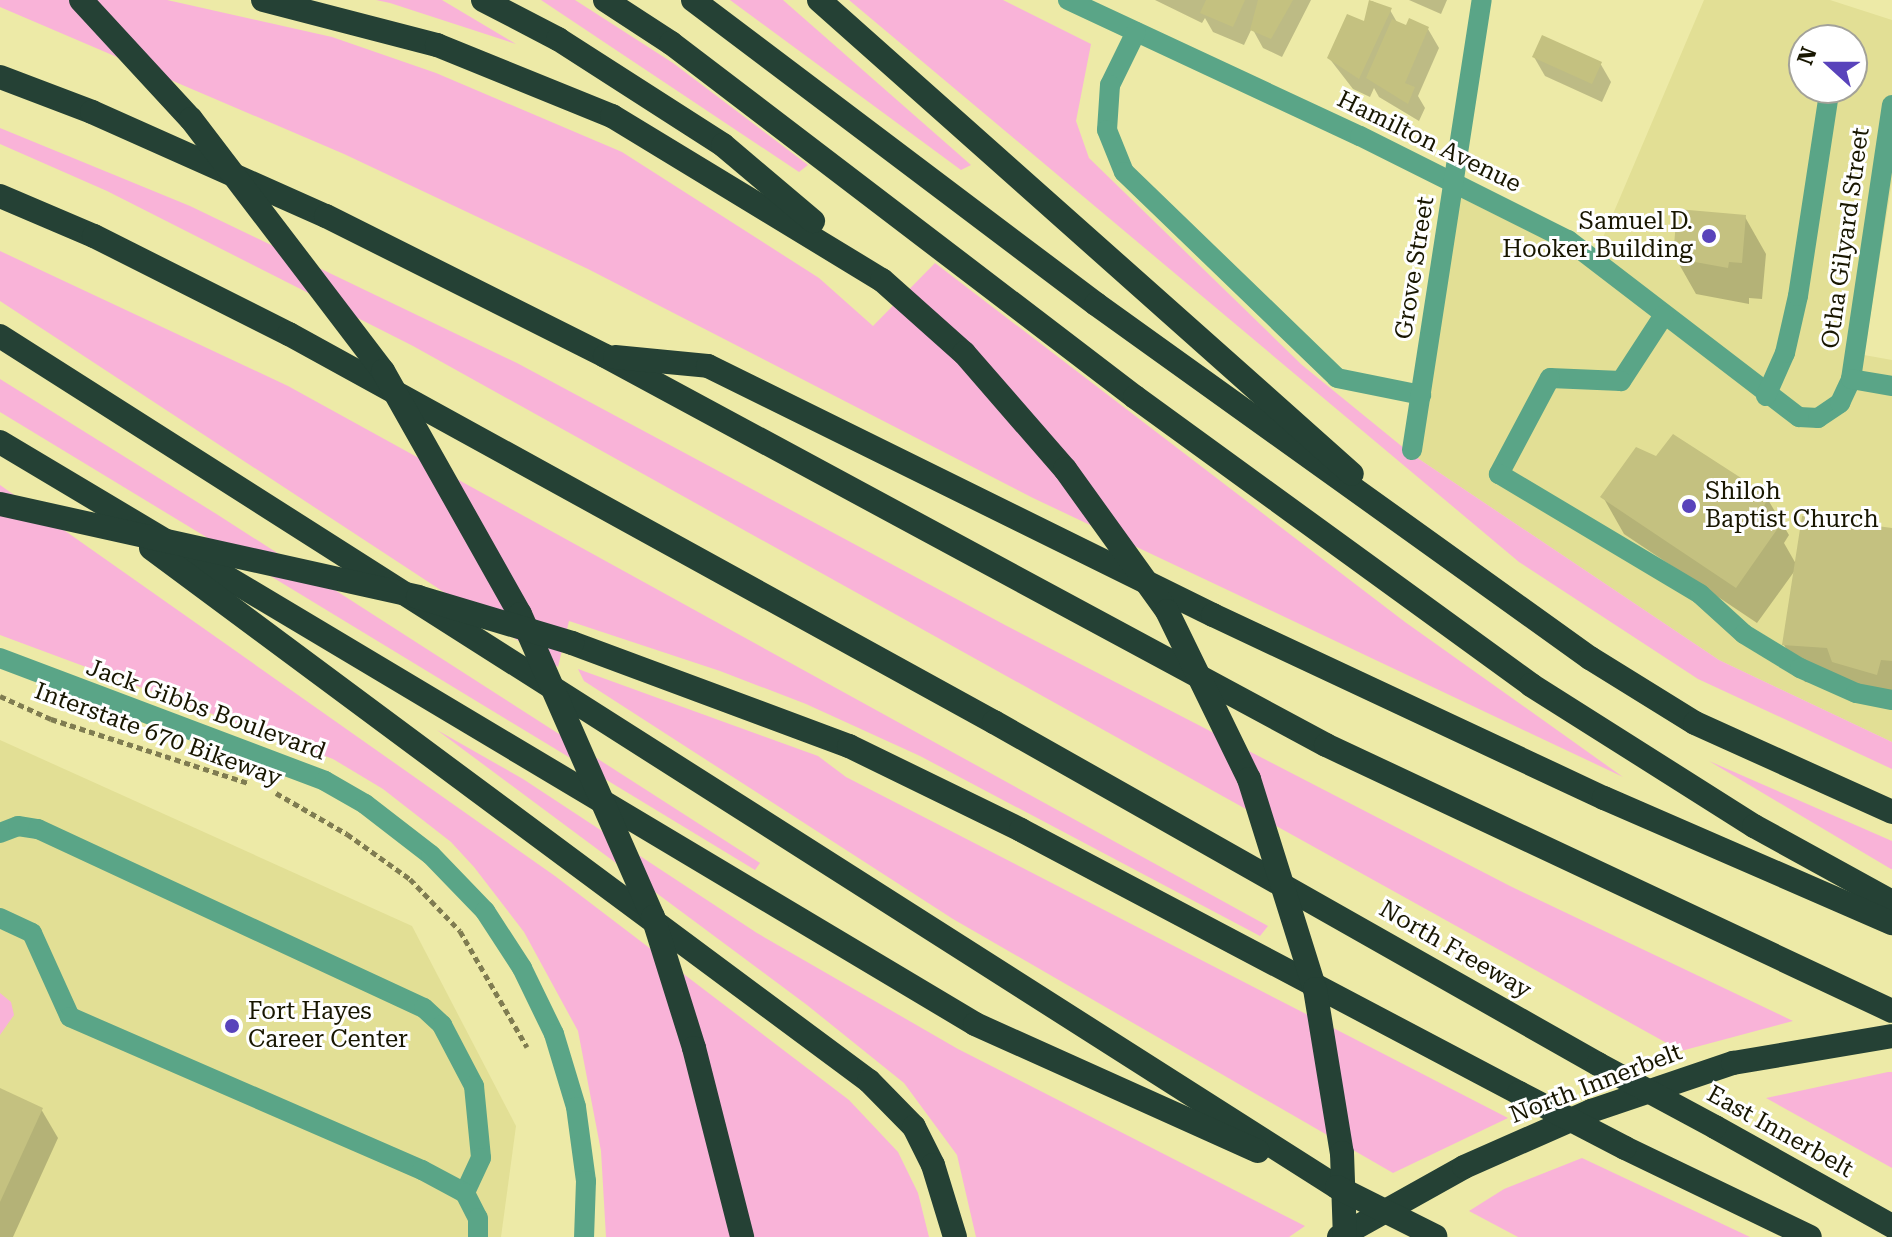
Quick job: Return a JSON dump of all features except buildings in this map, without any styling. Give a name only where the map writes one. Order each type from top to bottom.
[{"type":"highway","points":[[81,0],[191,119],[383,371],[520,614],[653,917],[694,1048],[742,1237]]},
{"type":"highway","points":[[263,0],[437,45],[533,80],[612,116],[716,175],[882,280]]},
{"type":"highway","points":[[483,0],[558,39],[723,145],[964,353],[1065,469],[1167,611],[1249,779],[1315,989],[1342,1153],[1342,1237]]},
{"type":"highway","points":[[605,0],[671,43],[1135,397],[1531,685],[1754,826],[1892,902]]},
{"type":"highway","points":[[693,0],[1452,564],[1695,723],[1892,812]]},
{"type":"highway","points":[[819,0],[1452,564]]},
{"type":"highway","points":[[0,77],[92,112],[326,216],[605,356],[1326,745],[1892,1011]]},
{"type":"highway","name":"North Freeway","points":[[0,196],[289,334],[1284,885],[1598,1064]]},
{"type":"highway","points":[[0,336],[1337,1187]]},
{"type":"highway","points":[[605,356],[708,366],[1227,622],[1618,804],[1892,923]]},
{"type":"highway","points":[[0,442],[52,476],[370,659],[975,1024],[1337,1187],[1436,1237]]},
{"type":"highway","points":[[52,476],[869,1081],[914,1127],[933,1165],[955,1237]]},
{"type":"highway","points":[[0,504],[418,597],[572,643],[849,746],[1021,830],[1625,1148],[1810,1237]]},
{"type":"highway","name":"North Innerbelt","points":[[1342,1237],[1464,1167],[1591,1111],[1733,1063],[1892,1036]]},
{"type":"highway","name":"East Innerbelt","points":[[1598,1064],[1892,1226]]},
{"type":"highway","points":[[1885,1237],[1892,1236]]},
{"type":"street","name":"Hamilton Avenue","points":[[1068,0],[1455,183],[1568,240],[1766,396],[1799,417],[1818,418],[1840,403],[1851,379]]},
{"type":"street","name":"Grove Street","points":[[1412,450],[1482,0]]},
{"type":"street","points":[[1136,32],[1110,85],[1107,130],[1124,172],[1337,378],[1421,395]]},
{"type":"street","points":[[1766,396],[1785,353],[1798,296],[1828,104]]},
{"type":"street","name":"Otha Gilyard Street","points":[[1851,379],[1892,105]]},
{"type":"street","points":[[1664,315],[1621,381],[1550,378],[1499,474],[1700,594],[1744,634],[1800,668],[1856,693],[1892,700]]},
{"type":"street","points":[[1851,379],[1892,386]]},
{"type":"street","name":"Jack Gibbs Boulevard","points":[[0,658],[325,781],[365,804],[431,855],[485,911],[522,968],[554,1034],[576,1107],[586,1181],[584,1237]]},
{"type":"street","points":[[0,833],[18,826],[38,829],[424,1008],[442,1025],[474,1086],[481,1158],[465,1193]]},
{"type":"street","points":[[0,918],[32,933],[70,1017],[465,1193],[478,1218],[478,1237]]},
{"type":"path","name":"Interstate 670 Bikeway","points":[[0,696],[51,719],[257,786]]},
{"type":"path","name":"Interstate 670 Bikeway","points":[[272,791],[347,834],[410,879],[460,931],[531,1059]]},
{"type":"shaded area","points":[[0,0],[167,0],[332,37],[436,73],[622,152],[819,278],[873,326],[935,263],[1405,622],[1623,777],[1033,498],[588,269],[344,154],[0,7]]},
{"type":"shaded area","points":[[376,0],[442,0],[516,44],[390,3]]},
{"type":"shaded area","points":[[541,0],[575,0],[673,63],[808,165],[799,172]]},
{"type":"shaded area","points":[[730,0],[783,0],[971,165],[961,170]]},
{"type":"shaded area","points":[[849,0],[1003,0],[1091,44],[1076,121],[1089,158],[1302,365],[1410,453],[1719,660],[1892,742],[1892,769],[1698,679],[1519,562]]},
{"type":"shaded area","points":[[1704,0],[1830,0],[1892,20],[1892,182],[1864,355],[1892,360],[1892,742],[1719,660],[1410,453],[1459,182],[1593,261]]},
{"type":"shaded area","points":[[0,128],[190,206],[517,363],[1005,625],[1510,886],[1793,1021],[1681,1051],[413,346],[107,191],[0,144]]},
{"type":"shaded area","points":[[0,251],[288,386],[1268,926],[1260,936],[920,756],[806,704],[720,671],[569,621],[558,667],[0,301]]},
{"type":"shaded area","points":[[0,379],[760,863],[755,870],[0,412]]},
{"type":"shaded area","points":[[0,485],[555,876],[849,1100],[898,1152],[918,1193],[929,1237],[606,1237],[601,1151],[578,1031],[524,932],[474,867],[451,842],[383,789],[333,759],[0,635]]},
{"type":"shaded area","points":[[578,669],[818,756],[846,777],[1508,1118],[1393,1173],[953,919],[584,681]]},
{"type":"shaded area","points":[[437,730],[523,779],[757,933],[958,1049],[1305,1226],[1289,1237],[976,1237],[957,1155],[904,1083],[807,1005]]},
{"type":"shaded area","name":"Fort Hayes Career Center","points":[[0,740],[412,926],[516,1126],[501,1237],[0,1237]]},
{"type":"shaded area","points":[[1709,761],[1892,841],[1892,869],[1891,869]]},
{"type":"shaded area","points":[[0,993],[11,1002],[14,1015],[0,1035]]},
{"type":"shaded area","points":[[1888,1072],[1892,1072],[1892,1168],[1766,1098]]},
{"type":"shaded area","points":[[1582,1158],[1750,1237],[1518,1237],[1469,1211],[1504,1189]]},
{"type":"place","name":"Samuel D. Hooker Building","points":[[1709,236]]},
{"type":"place","name":"Shiloh Baptist Church","points":[[1689,506]]},
{"type":"place","name":"Fort Hayes Career Center","points":[[232,1026]]}]
